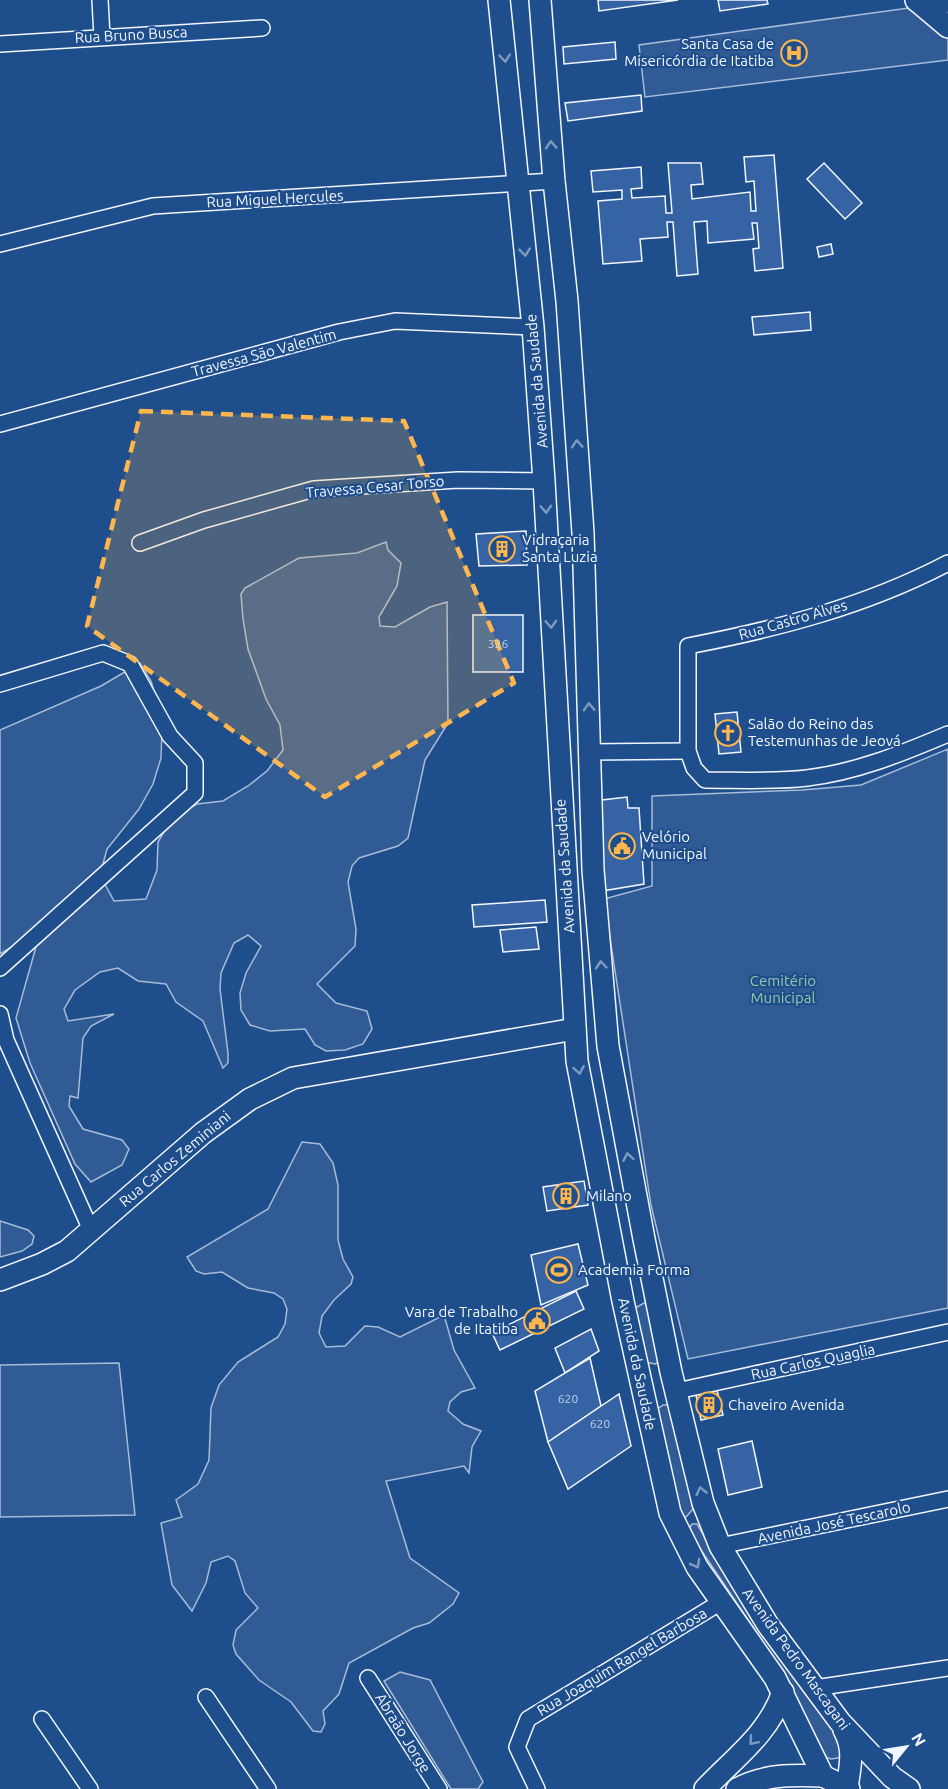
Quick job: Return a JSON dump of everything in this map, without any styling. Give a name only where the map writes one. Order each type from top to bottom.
[{"type":"main road","name":"Avenida da Saudade","points":[[499,0],[533,327],[577,1061],[611,1240],[670,1513],[697,1567],[783,1692],[839,1786]]},
{"type":"main road","name":"Avenida da Saudade","points":[[540,0],[554,181],[567,301],[584,565],[593,870],[608,1046],[655,1294],[703,1503],[720,1546]]},
{"type":"main road","points":[[916,1],[948,2]]},
{"type":"main road","points":[[916,1],[948,27]]},
{"type":"main road","points":[[549,566],[584,565]]},
{"type":"main road","name":"Rua Carlos Zeminiani","points":[[0,1280],[42,1264],[67,1251],[202,1133],[250,1099],[293,1078],[575,1029]]},
{"type":"main road","points":[[611,1240],[622,1245],[644,1239]]},
{"type":"main road","points":[[623,1301],[632,1294],[642,1292],[655,1294]]},
{"type":"main road","points":[[640,1378],[663,1391],[678,1391]]},
{"type":"main road","name":"Avenida Pedro Mascagani","points":[[720,1546],[768,1625],[840,1722],[892,1777],[909,1789]]},
{"type":"main road","points":[[705,1789],[745,1750],[776,1714],[783,1692]]},
{"type":"main road","points":[[737,1789],[765,1777],[786,1774],[839,1786],[851,1743],[840,1722]]},
{"type":"street","points":[[100,0],[102,37]]},
{"type":"street","name":"Rua Bruno Busca","points":[[0,44],[262,28]]},
{"type":"street","name":"Rua Miguel Hercules","points":[[0,244],[153,206],[554,181]]},
{"type":"street","name":"Travessa São Valentim","points":[[0,424],[339,332],[395,321],[533,327]]},
{"type":"street","name":"Travessa Cesar Torso","points":[[140,543],[204,520],[314,489],[458,480],[544,481]]},
{"type":"street","name":"Rua Castro Alves","points":[[688,750],[688,646],[776,628],[908,584],[948,563]]},
{"type":"street","points":[[0,684],[103,653],[121,660],[130,664],[170,736],[195,763],[195,793],[0,968]]},
{"type":"street","points":[[590,752],[688,750],[694,768],[705,780],[806,778],[851,770],[890,758],[948,734]]},
{"type":"street","points":[[0,1014],[6,1040],[91,1230]]},
{"type":"street","name":"Rua Carlos Quaglia","points":[[678,1391],[948,1332]]},
{"type":"street","name":"Avenida José Tescarolo","points":[[720,1546],[948,1499]]},
{"type":"street","name":"Rua Joaquim Rangel Barbosa","points":[[537,1789],[517,1748],[528,1719],[721,1602]]},
{"type":"street","points":[[815,1688],[948,1668]]},
{"type":"street","name":"Abraão Jorge","points":[[368,1678],[439,1789]]},
{"type":"street","points":[[207,1697],[268,1789]]},
{"type":"street","points":[[42,1719],[90,1789]]},
{"type":"highlighted area","points":[[141,411],[404,421],[514,683],[325,797],[87,626]]},
{"type":"shaded area","name":"Santa Casa de Misericórdia de Itatiba","points":[[916,7],[948,33],[948,60],[645,97],[639,45]]},
{"type":"shaded area","points":[[386,542],[388,550],[401,563],[397,586],[379,617],[380,626],[395,627],[430,607],[447,602],[448,723],[425,760],[408,838],[398,846],[359,858],[352,866],[348,882],[356,929],[355,946],[317,984],[336,1003],[367,1011],[372,1029],[363,1044],[345,1050],[326,1051],[315,1045],[305,1029],[270,1031],[250,1025],[241,1010],[240,993],[246,973],[261,946],[248,935],[234,943],[221,973],[220,989],[228,1053],[228,1063],[223,1068],[203,1021],[176,1002],[166,984],[138,981],[118,968],[100,972],[75,990],[64,1009],[68,1021],[114,1014],[91,1026],[83,1038],[78,1098],[70,1096],[69,1106],[83,1129],[122,1140],[129,1149],[122,1165],[91,1182],[75,1164],[30,1063],[16,1018],[39,936],[28,937],[0,954],[0,730],[101,686],[140,663],[151,681],[158,705],[162,730],[161,758],[153,784],[139,809],[107,849],[100,875],[114,901],[146,899],[157,870],[158,842],[172,818],[197,804],[223,801],[248,786],[267,771],[283,750],[280,725],[266,699],[248,649],[241,594],[245,588],[299,558],[357,553]]},
{"type":"shaded area","name":"Cemitério Municipal","points":[[948,749],[948,1308],[688,1359],[651,1205],[604,899],[652,886],[652,796],[802,790],[861,785]]},
{"type":"shaded area","points":[[302,1142],[320,1144],[333,1163],[338,1185],[338,1240],[343,1259],[353,1277],[351,1284],[334,1300],[322,1316],[319,1333],[326,1347],[345,1346],[365,1326],[378,1327],[400,1337],[444,1315],[454,1350],[475,1388],[461,1392],[450,1402],[448,1411],[463,1424],[481,1431],[472,1447],[469,1473],[464,1466],[386,1481],[410,1558],[459,1593],[453,1604],[429,1623],[413,1628],[349,1663],[339,1694],[323,1711],[325,1724],[321,1732],[313,1731],[291,1702],[259,1680],[236,1654],[233,1645],[236,1630],[258,1608],[245,1593],[235,1561],[228,1556],[211,1562],[206,1583],[192,1611],[172,1585],[161,1523],[182,1517],[176,1500],[198,1484],[209,1460],[211,1408],[219,1385],[238,1362],[278,1337],[285,1324],[287,1309],[283,1299],[274,1293],[248,1288],[222,1272],[204,1274],[196,1271],[187,1257],[268,1209]]},
{"type":"shaded area","points":[[0,1221],[28,1230],[34,1236],[32,1244],[22,1251],[0,1257]]},
{"type":"shaded area","points":[[644,1303],[650,1306],[659,1362],[655,1364],[645,1362],[635,1308]]},
{"type":"shaded area","points":[[119,1363],[135,1515],[0,1517],[0,1365]]},
{"type":"shaded area","points":[[663,1405],[668,1405],[673,1411],[693,1509],[686,1517],[681,1516],[655,1411]]},
{"type":"shaded area","points":[[692,1524],[697,1524],[740,1598],[840,1739],[841,1755],[838,1758],[831,1759],[823,1756],[786,1676],[688,1530]]},
{"type":"shaded area","points":[[400,1672],[430,1680],[483,1782],[478,1789],[451,1789],[384,1681]]},
{"type":"building","points":[[598,0],[678,0],[599,11]]},
{"type":"building","points":[[718,0],[767,0],[768,4],[720,11]]},
{"type":"building","points":[[615,42],[616,59],[564,64],[563,47]]},
{"type":"building","points":[[641,95],[642,111],[568,121],[565,103]]},
{"type":"building","points":[[774,155],[783,268],[755,271],[753,249],[759,248],[757,223],[752,223],[754,239],[708,243],[707,221],[694,222],[698,274],[677,276],[673,222],[667,222],[668,237],[640,239],[642,261],[603,264],[598,201],[622,199],[622,190],[593,192],[591,171],[641,167],[642,188],[631,189],[632,198],[665,196],[666,213],[672,213],[668,163],[701,163],[703,184],[691,185],[692,199],[750,192],[751,211],[756,211],[754,181],[746,182],[744,157]]},
{"type":"building","points":[[824,163],[862,203],[845,219],[807,179]]},
{"type":"building","points":[[831,244],[833,254],[819,257],[817,247]]},
{"type":"building","points":[[810,312],[811,330],[754,335],[752,317]]},
{"type":"building","name":"Vidraçaria Santa Luzia","points":[[526,531],[527,565],[479,566],[476,534]]},
{"type":"building","points":[[473,615],[523,615],[523,672],[473,672]]},
{"type":"building","name":"Salão do Reino das Testemunhas de Jeová","points":[[737,712],[741,752],[719,754],[715,714]]},
{"type":"building","name":"Velório Municipal","points":[[627,797],[628,808],[639,808],[644,884],[602,891],[602,800]]},
{"type":"building","points":[[545,900],[547,922],[474,927],[472,905]]},
{"type":"building","points":[[536,927],[539,949],[503,952],[500,930]]},
{"type":"building","name":"Milano","points":[[584,1181],[588,1205],[547,1211],[543,1187]]},
{"type":"building","name":"Academia Forma","points":[[578,1244],[588,1285],[541,1305],[531,1255]]},
{"type":"building","name":"Vara de Trabalho de Itatiba","points":[[576,1291],[584,1309],[500,1350],[492,1333]]},
{"type":"building","points":[[591,1329],[599,1351],[565,1373],[555,1348]]},
{"type":"building","points":[[590,1358],[601,1406],[548,1442],[535,1391]]},
{"type":"building","name":"Chaveiro Avenida","points":[[716,1386],[723,1415],[701,1420],[696,1395],[698,1391]]},
{"type":"building","points":[[619,1394],[631,1446],[568,1489],[548,1442]]},
{"type":"building","points":[[752,1441],[762,1487],[728,1495],[718,1449]]},
{"type":"place","name":"Santa Casa de Misericórdia de Itatiba","points":[[794,53]]},
{"type":"place","name":"Vidraçaria Santa Luzia","points":[[502,549]]},
{"type":"place","name":"Salão do Reino das Testemunhas de Jeová","points":[[728,733]]},
{"type":"place","name":"Velório Municipal","points":[[622,846]]},
{"type":"place","name":"Milano","points":[[566,1196]]},
{"type":"place","name":"Academia Forma","points":[[559,1270]]},
{"type":"place","name":"Vara de Trabalho de Itatiba","points":[[537,1321]]},
{"type":"place","name":"Chaveiro Avenida","points":[[709,1405]]}]
